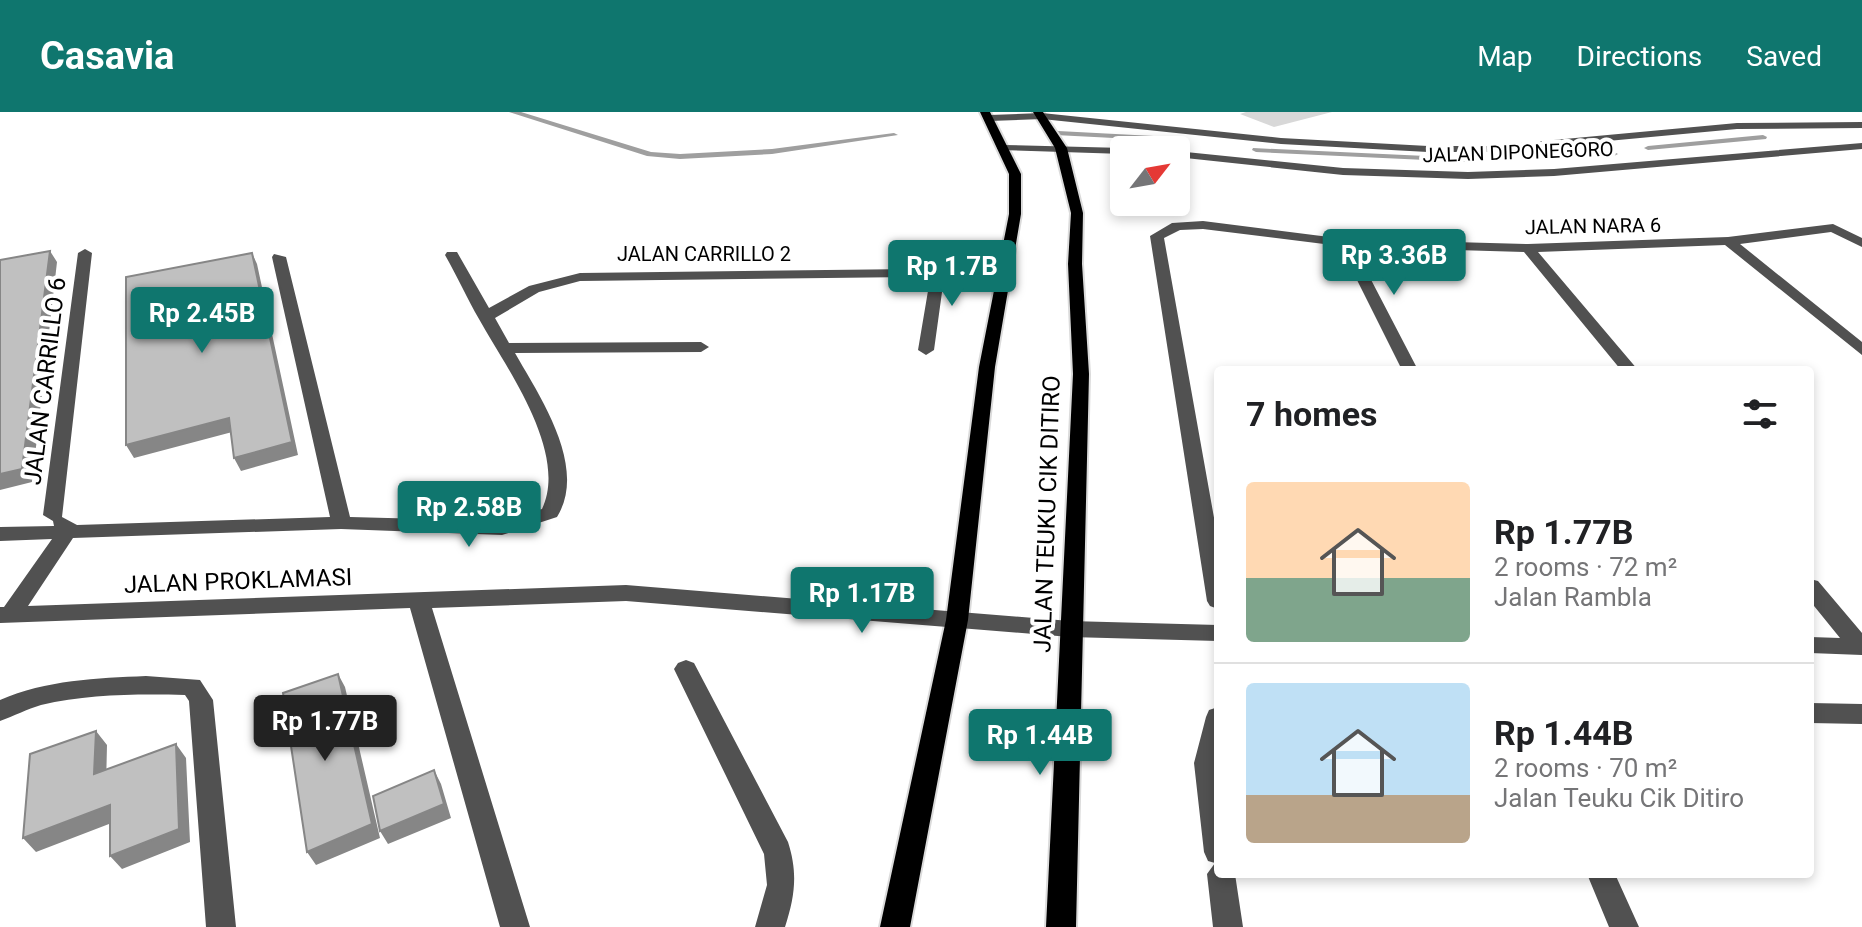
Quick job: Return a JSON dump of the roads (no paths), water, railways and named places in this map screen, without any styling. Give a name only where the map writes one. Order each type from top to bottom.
[{"type":"main road","name":"JALAN TEUKU CIK DITIRO","points":[[1040,114],[1061,148],[1077,213],[1075,264],[1081,374],[1061,927]]},
{"type":"main road","points":[[895,927],[957,620],[987,367],[1015,214],[1015,174],[987,115]]},
{"type":"street","name":"JALAN DIPONEGORO","points":[[987,115],[1040,114],[1360,147],[1489,149],[1737,126],[1862,125]]},
{"type":"street","points":[[1737,126],[1778,139],[1788,151]]},
{"type":"street","points":[[1220,160],[1205,148],[1206,140],[1228,135]]},
{"type":"street","name":"JALAN DIPONEGORO","points":[[1190,156],[1362,173],[1510,175],[1862,146]]},
{"type":"street","points":[[1003,148],[1110,150]]},
{"type":"street","name":"JALAN NARA 6","points":[[1214,577],[1157,236],[1177,226],[1203,225],[1345,243],[1528,248],[1728,241],[1833,228],[1862,243]]},
{"type":"street","points":[[1728,241],[1862,350]]},
{"type":"street","points":[[1345,243],[1408,366]]},
{"type":"street","points":[[1528,248],[1627,366]]},
{"type":"street","name":"JALAN CARRILLO 6","points":[[61,522],[85,253]]},
{"type":"street","points":[[0,551],[7,534],[61,522],[341,523],[502,528],[550,513],[558,496],[546,423],[452,255]]},
{"type":"street","points":[[279,257],[341,523]]},
{"type":"street","name":"JALAN CARRILLO 2","points":[[485,317],[534,289],[590,276],[913,273],[931,278],[936,285],[926,350]]},
{"type":"street","points":[[503,348],[701,347]]},
{"type":"street","points":[[5,615],[61,522]]},
{"type":"street","points":[[1814,591],[1862,647]]},
{"type":"street","name":"JALAN PROKLAMASI","points":[[5,615],[626,593],[1070,629],[1214,633]]},
{"type":"street","points":[[419,601],[515,927]]},
{"type":"street","points":[[1814,645],[1862,647]]},
{"type":"street","points":[[686,669],[774,842],[784,868],[781,896],[770,927]]},
{"type":"street","points":[[0,711],[17,701],[49,693],[192,686],[201,700],[200,725],[221,927]]},
{"type":"street","points":[[1814,713],[1862,714]]},
{"type":"street","points":[[1214,734],[1207,763],[1214,820]]},
{"type":"street","points":[[1222,878],[1228,927]]},
{"type":"street","points":[[1603,878],[1624,927]]},
{"type":"waterway","points":[[513,112],[650,154],[680,156],[772,152],[894,135]]},
{"type":"waterway","points":[[1058,133],[1116,136]]},
{"type":"waterway","points":[[1648,148],[1763,137]]},
{"type":"waterway","points":[[1256,150],[1469,160]]},
{"type":"waterway","points":[[1577,154],[1614,154]]}]
